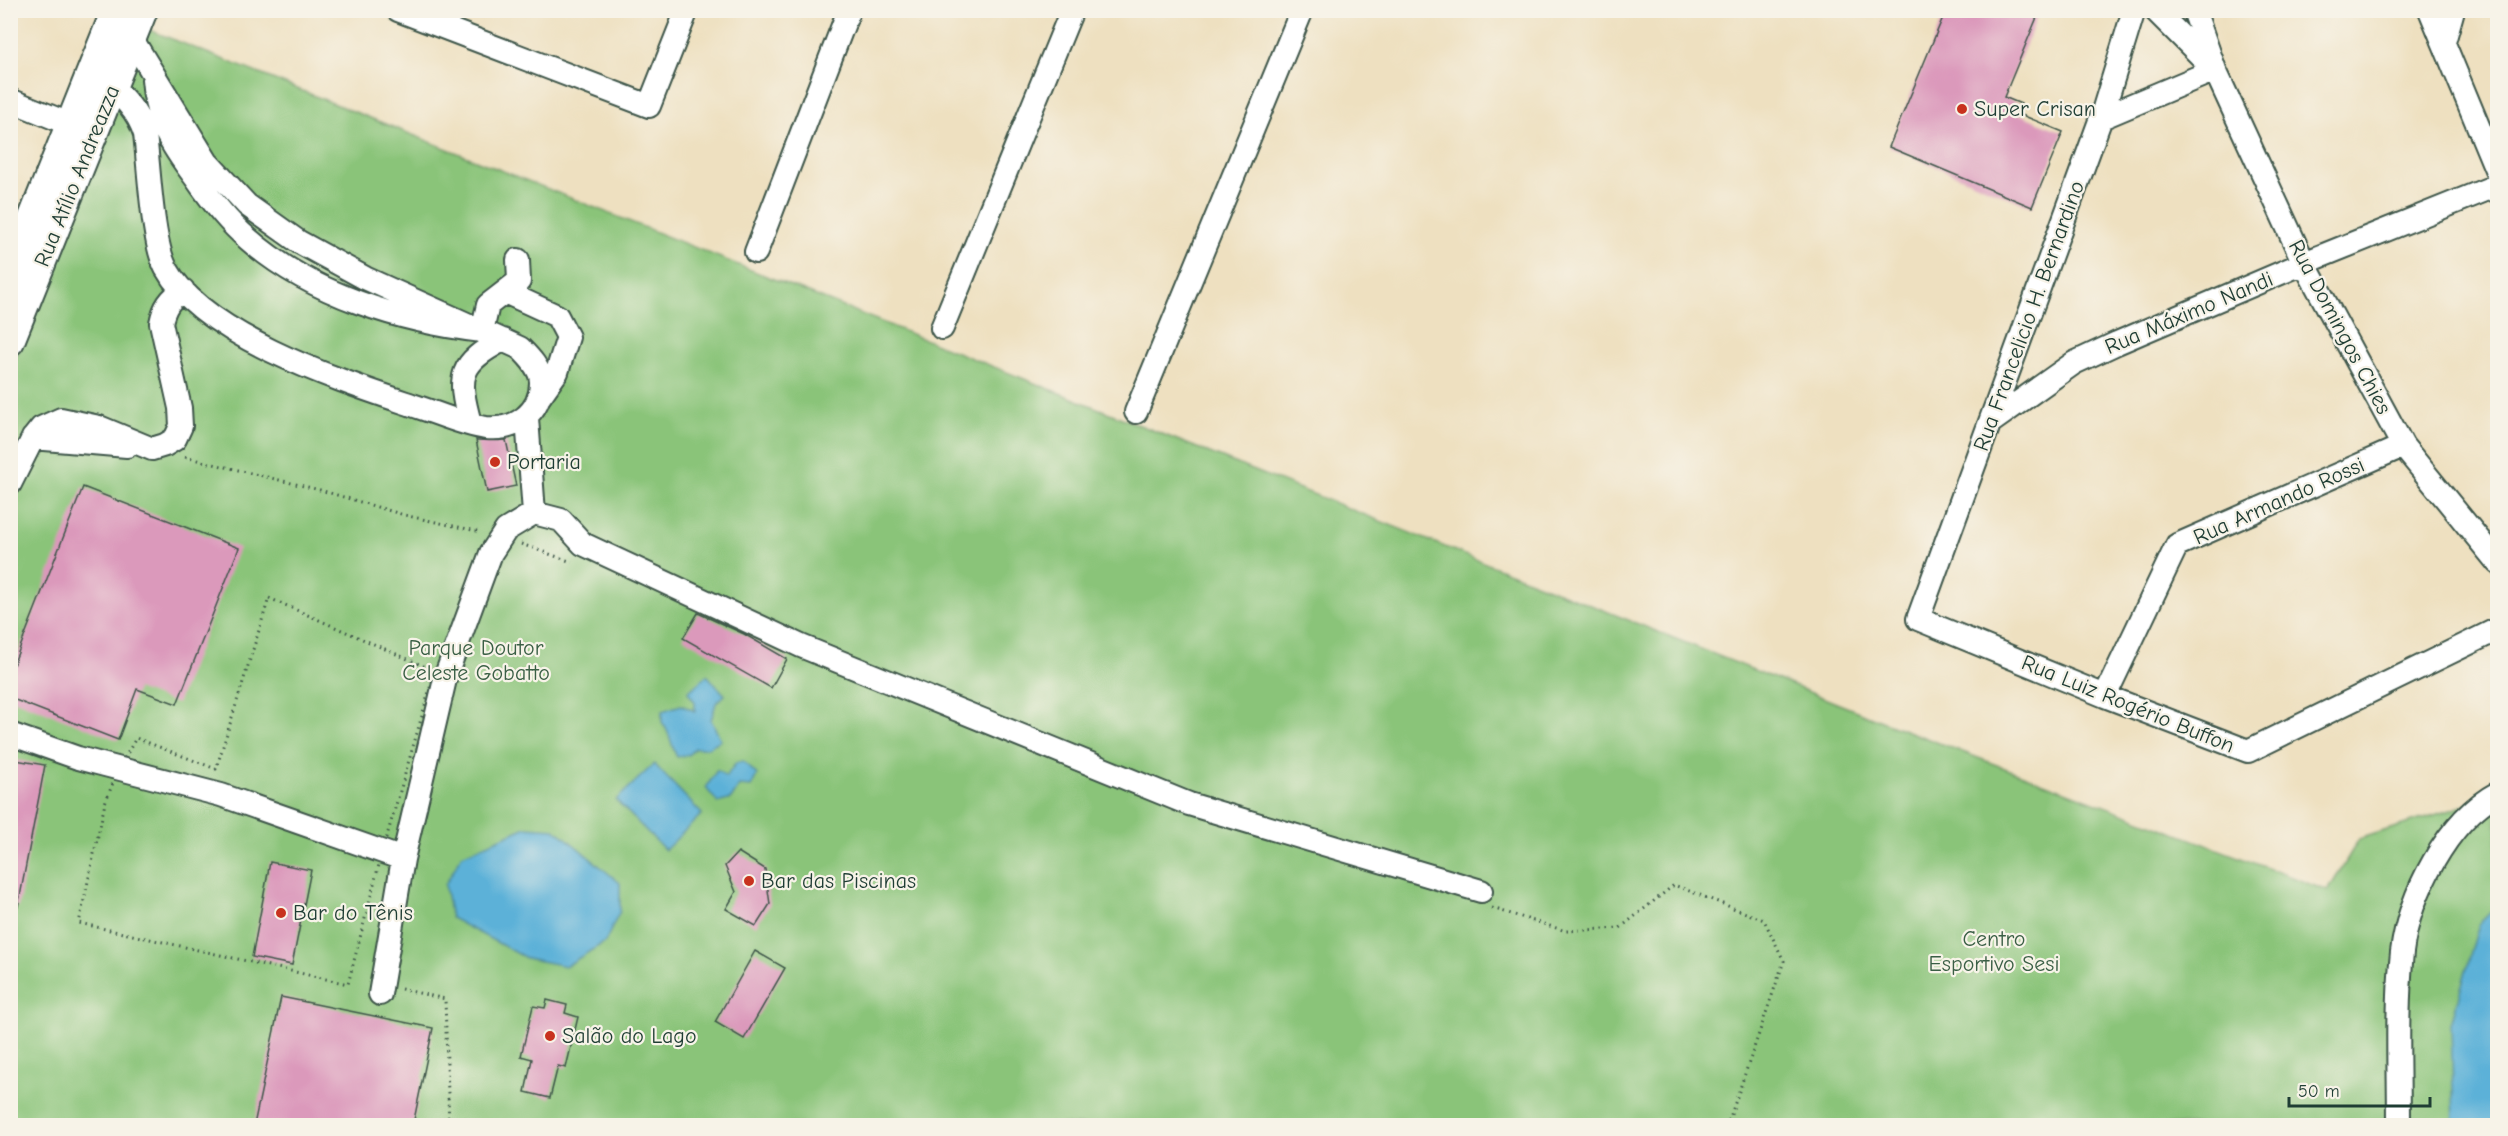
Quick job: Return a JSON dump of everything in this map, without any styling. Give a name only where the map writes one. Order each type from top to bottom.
[{"type":"main road","name":"Rua Atílio Andreazza","points":[[10,341],[82,130],[102,80],[116,10]]},
{"type":"main road","name":"Rua Atílio Andreazza","points":[[102,80],[132,39],[143,10]]},
{"type":"main road","name":"Rua Atílio Andreazza","points":[[10,275],[82,130]]},
{"type":"street","points":[[399,10],[649,106],[687,10]]},
{"type":"street","points":[[756,252],[849,10]]},
{"type":"street","points":[[942,328],[1072,10]]},
{"type":"street","points":[[1136,412],[1302,10]]},
{"type":"street","name":"Rua Francelicio H. Bernardino","points":[[1918,619],[2101,118],[2134,10]]},
{"type":"street","name":"Rua Domingos Chies","points":[[2155,10],[2215,70]]},
{"type":"street","name":"Rua Domingos Chies","points":[[2194,10],[2215,70],[2304,263],[2403,446],[2493,555]]},
{"type":"street","points":[[2430,10],[2498,174]]},
{"type":"street","points":[[2444,42],[2453,10]]},
{"type":"street","points":[[132,39],[207,162],[247,205],[299,243],[364,278],[520,348],[535,364],[541,381],[532,409],[534,513]]},
{"type":"street","points":[[2101,118],[2215,70]]},
{"type":"street","points":[[153,71],[154,100],[145,134],[158,248],[166,268],[183,290],[217,319],[280,355],[331,377],[486,428],[508,428],[532,409],[557,372],[568,337],[557,316],[507,293]]},
{"type":"street","points":[[102,80],[150,120],[207,194],[247,239],[282,265],[361,302],[403,318],[482,331]]},
{"type":"street","points":[[10,100],[82,130]]},
{"type":"street","name":"Rua Máximo Nandi","points":[[1991,422],[2074,363],[2304,263],[2498,185]]},
{"type":"street","points":[[482,331],[489,305],[507,293],[519,281],[518,260]]},
{"type":"street","points":[[10,484],[33,438],[152,448],[165,445],[175,439],[181,426],[180,408],[160,323],[163,311],[170,299],[183,290]]},
{"type":"street","points":[[470,423],[463,399],[462,381],[467,365],[481,352],[503,340]]},
{"type":"street","name":"Rua Armando Rossi","points":[[2105,696],[2177,545],[2403,446]]},
{"type":"street","points":[[380,994],[403,859],[446,675],[491,553],[506,530],[534,513],[561,520],[583,544],[593,549],[801,646],[1189,804],[1481,891]]},
{"type":"street","name":"Rua Luiz Rogério Buffon","points":[[1918,619],[2105,696],[2248,751],[2498,629]]},
{"type":"street","points":[[10,734],[78,758],[221,795],[403,859]]},
{"type":"street","points":[[2399,1125],[2403,951],[2413,910],[2427,874],[2449,836],[2488,798],[2498,793]]},
{"type":"path","points":[[152,448],[320,490],[404,515],[500,537]]},
{"type":"path","points":[[401,979],[401,990],[445,999],[449,1125]]},
{"type":"green space","name":"Parque Doutor Celeste Gobatto","points":[[142,27],[1889,724],[2328,891],[2359,839],[2497,795],[2497,1125],[11,1125],[10,373]]},
{"type":"water","points":[[707,675],[725,695],[716,703],[711,720],[721,740],[707,748],[695,748],[688,755],[677,757],[662,722],[662,711],[681,705],[695,711],[695,702],[688,692]]},
{"type":"water","points":[[743,761],[757,775],[751,787],[739,786],[731,799],[718,803],[706,788],[717,770],[726,777],[736,763]]},
{"type":"water","points":[[654,764],[702,814],[665,850],[616,800]]},
{"type":"water","points":[[526,827],[555,829],[620,883],[620,911],[605,942],[566,966],[526,958],[451,918],[445,885],[462,855]]},
{"type":"water","points":[[2497,906],[2497,1125],[2454,1125],[2451,1024],[2479,924]]},
{"type":"building","name":"Super Crisan","points":[[1946,10],[2040,10],[2004,97],[2021,104],[2017,113],[2063,132],[2032,207],[1889,147]]},
{"type":"building","name":"Portaria","points":[[476,440],[506,440],[516,486],[487,492]]},
{"type":"building","points":[[83,487],[239,548],[177,704],[137,689],[118,740],[10,698],[10,673]]},
{"type":"building","points":[[698,613],[744,634],[787,659],[771,688],[683,638]]},
{"type":"building","points":[[10,759],[45,765],[18,907],[10,906]]},
{"type":"building","name":"Bar das Piscinas","points":[[738,852],[765,869],[770,904],[756,926],[726,909],[736,892],[725,866]]},
{"type":"building","name":"Bar do Tênis","points":[[270,862],[311,870],[292,965],[252,957]]},
{"type":"building","points":[[755,951],[785,968],[744,1039],[715,1022]]},
{"type":"building","points":[[281,997],[433,1028],[413,1125],[254,1125]]},
{"type":"building","name":"Salão do Lago","points":[[547,1000],[567,1005],[565,1013],[578,1017],[566,1068],[558,1066],[550,1098],[525,1092],[532,1059],[521,1056],[533,1006],[545,1008]]},
{"type":"place","name":"Super Crisan","points":[[1962,109]]},
{"type":"place","name":"Portaria","points":[[495,462]]},
{"type":"place","name":"Bar das Piscinas","points":[[749,881]]},
{"type":"place","name":"Bar do Tênis","points":[[281,913]]},
{"type":"place","name":"Salão do Lago","points":[[550,1036]]},
{"type":"park label","name":"Centro Esportivo Sesi","points":[[1994,952]]}]
